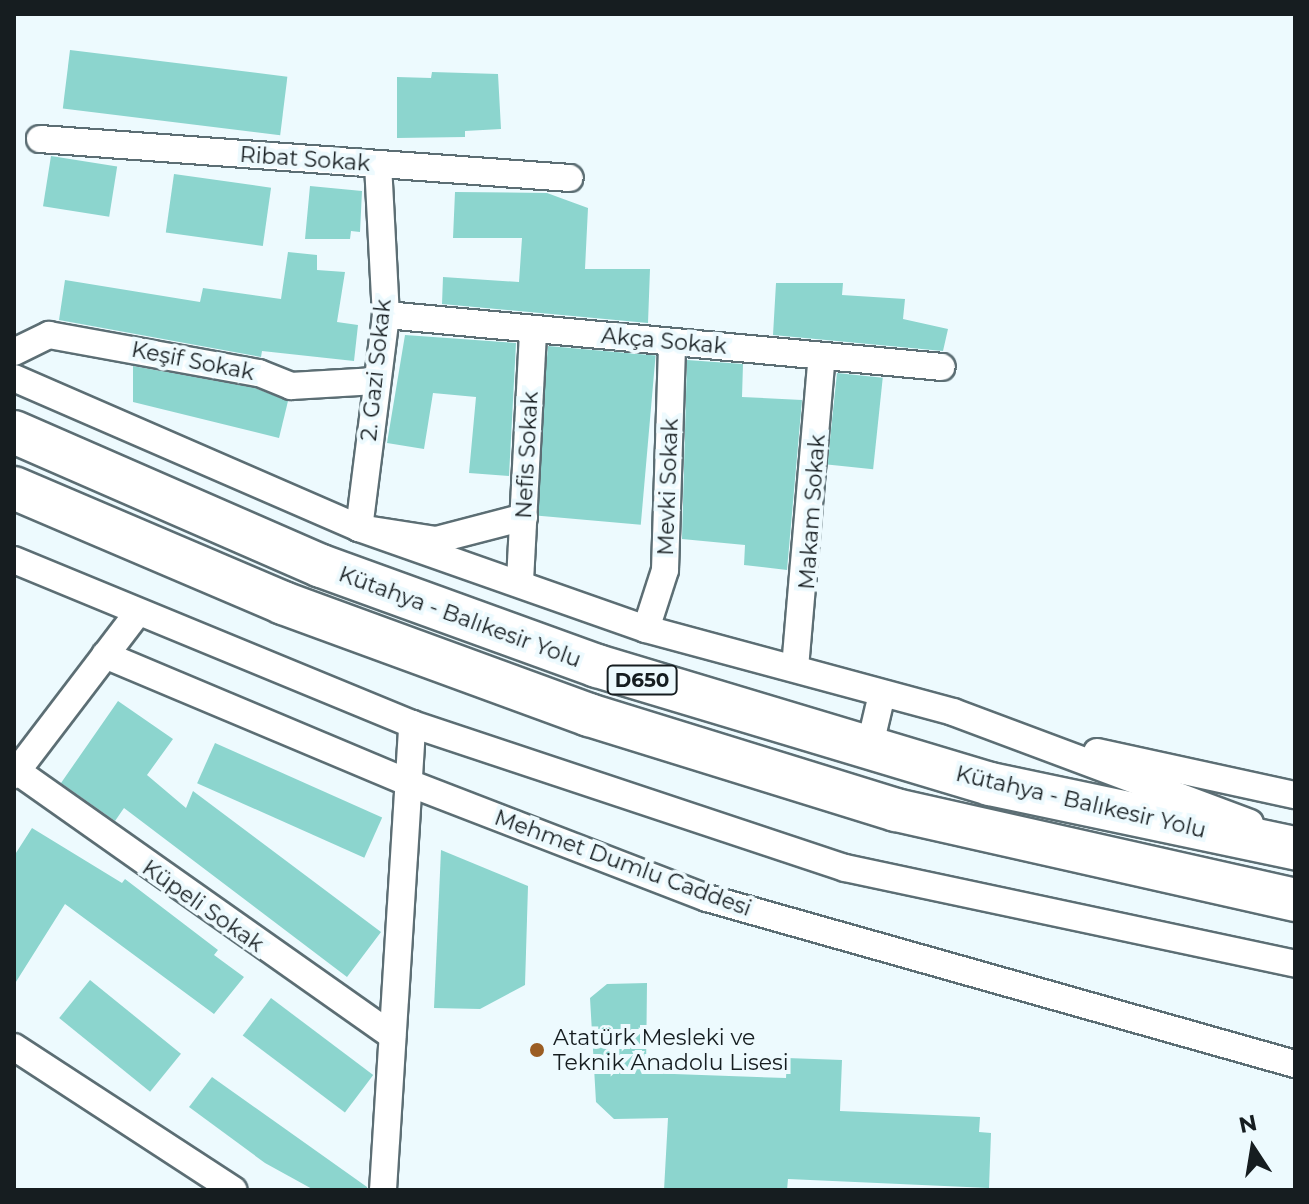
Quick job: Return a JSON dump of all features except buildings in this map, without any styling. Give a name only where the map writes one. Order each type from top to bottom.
[{"type":"highway","name":"Kütahya - Balıkesir Yolu","points":[[14,432],[455,618],[869,749],[990,784],[1295,848]]},
{"type":"highway","name":"D650","points":[[14,488],[269,597],[603,720],[896,810],[1295,900]]},
{"type":"street","name":"Ribat Sokak","points":[[40,139],[570,178]]},
{"type":"street","name":"2. Gazi Sokak","points":[[359,528],[386,315],[378,164]]},
{"type":"street","name":"Akça Sokak","points":[[386,315],[942,367]]},
{"type":"street","name":"Nefis Sokak","points":[[520,581],[533,329]]},
{"type":"street","name":"Keşif Sokak","points":[[14,352],[49,335],[259,373],[291,386],[376,381]]},
{"type":"street","name":"Mevki Sokak","points":[[646,629],[665,570],[672,342]]},
{"type":"street","name":"Makam Sokak","points":[[795,668],[822,356]]},
{"type":"street","points":[[14,378],[359,528],[520,581],[646,629],[795,668],[1023,737],[1295,840]]},
{"type":"street","points":[[359,528],[436,540],[524,517]]},
{"type":"street","points":[[14,560],[136,615],[412,724],[845,868],[1295,964]]},
{"type":"street","points":[[16,773],[136,615]]},
{"type":"street","name":"Mehmet Dumlu Caddesi","points":[[105,655],[409,783],[707,898],[1295,1064]]},
{"type":"street","points":[[869,749],[882,694]]},
{"type":"street","points":[[383,1190],[412,724]]},
{"type":"street","points":[[1023,737],[1295,795]]},
{"type":"street","name":"Küpeli Sokak","points":[[16,773],[392,1036]]},
{"type":"street","points":[[14,1047],[233,1190]]},
{"type":"place","name":"Atatürk Mesleki ve Teknik Anadolu Lisesi","points":[[537,1050]]}]
